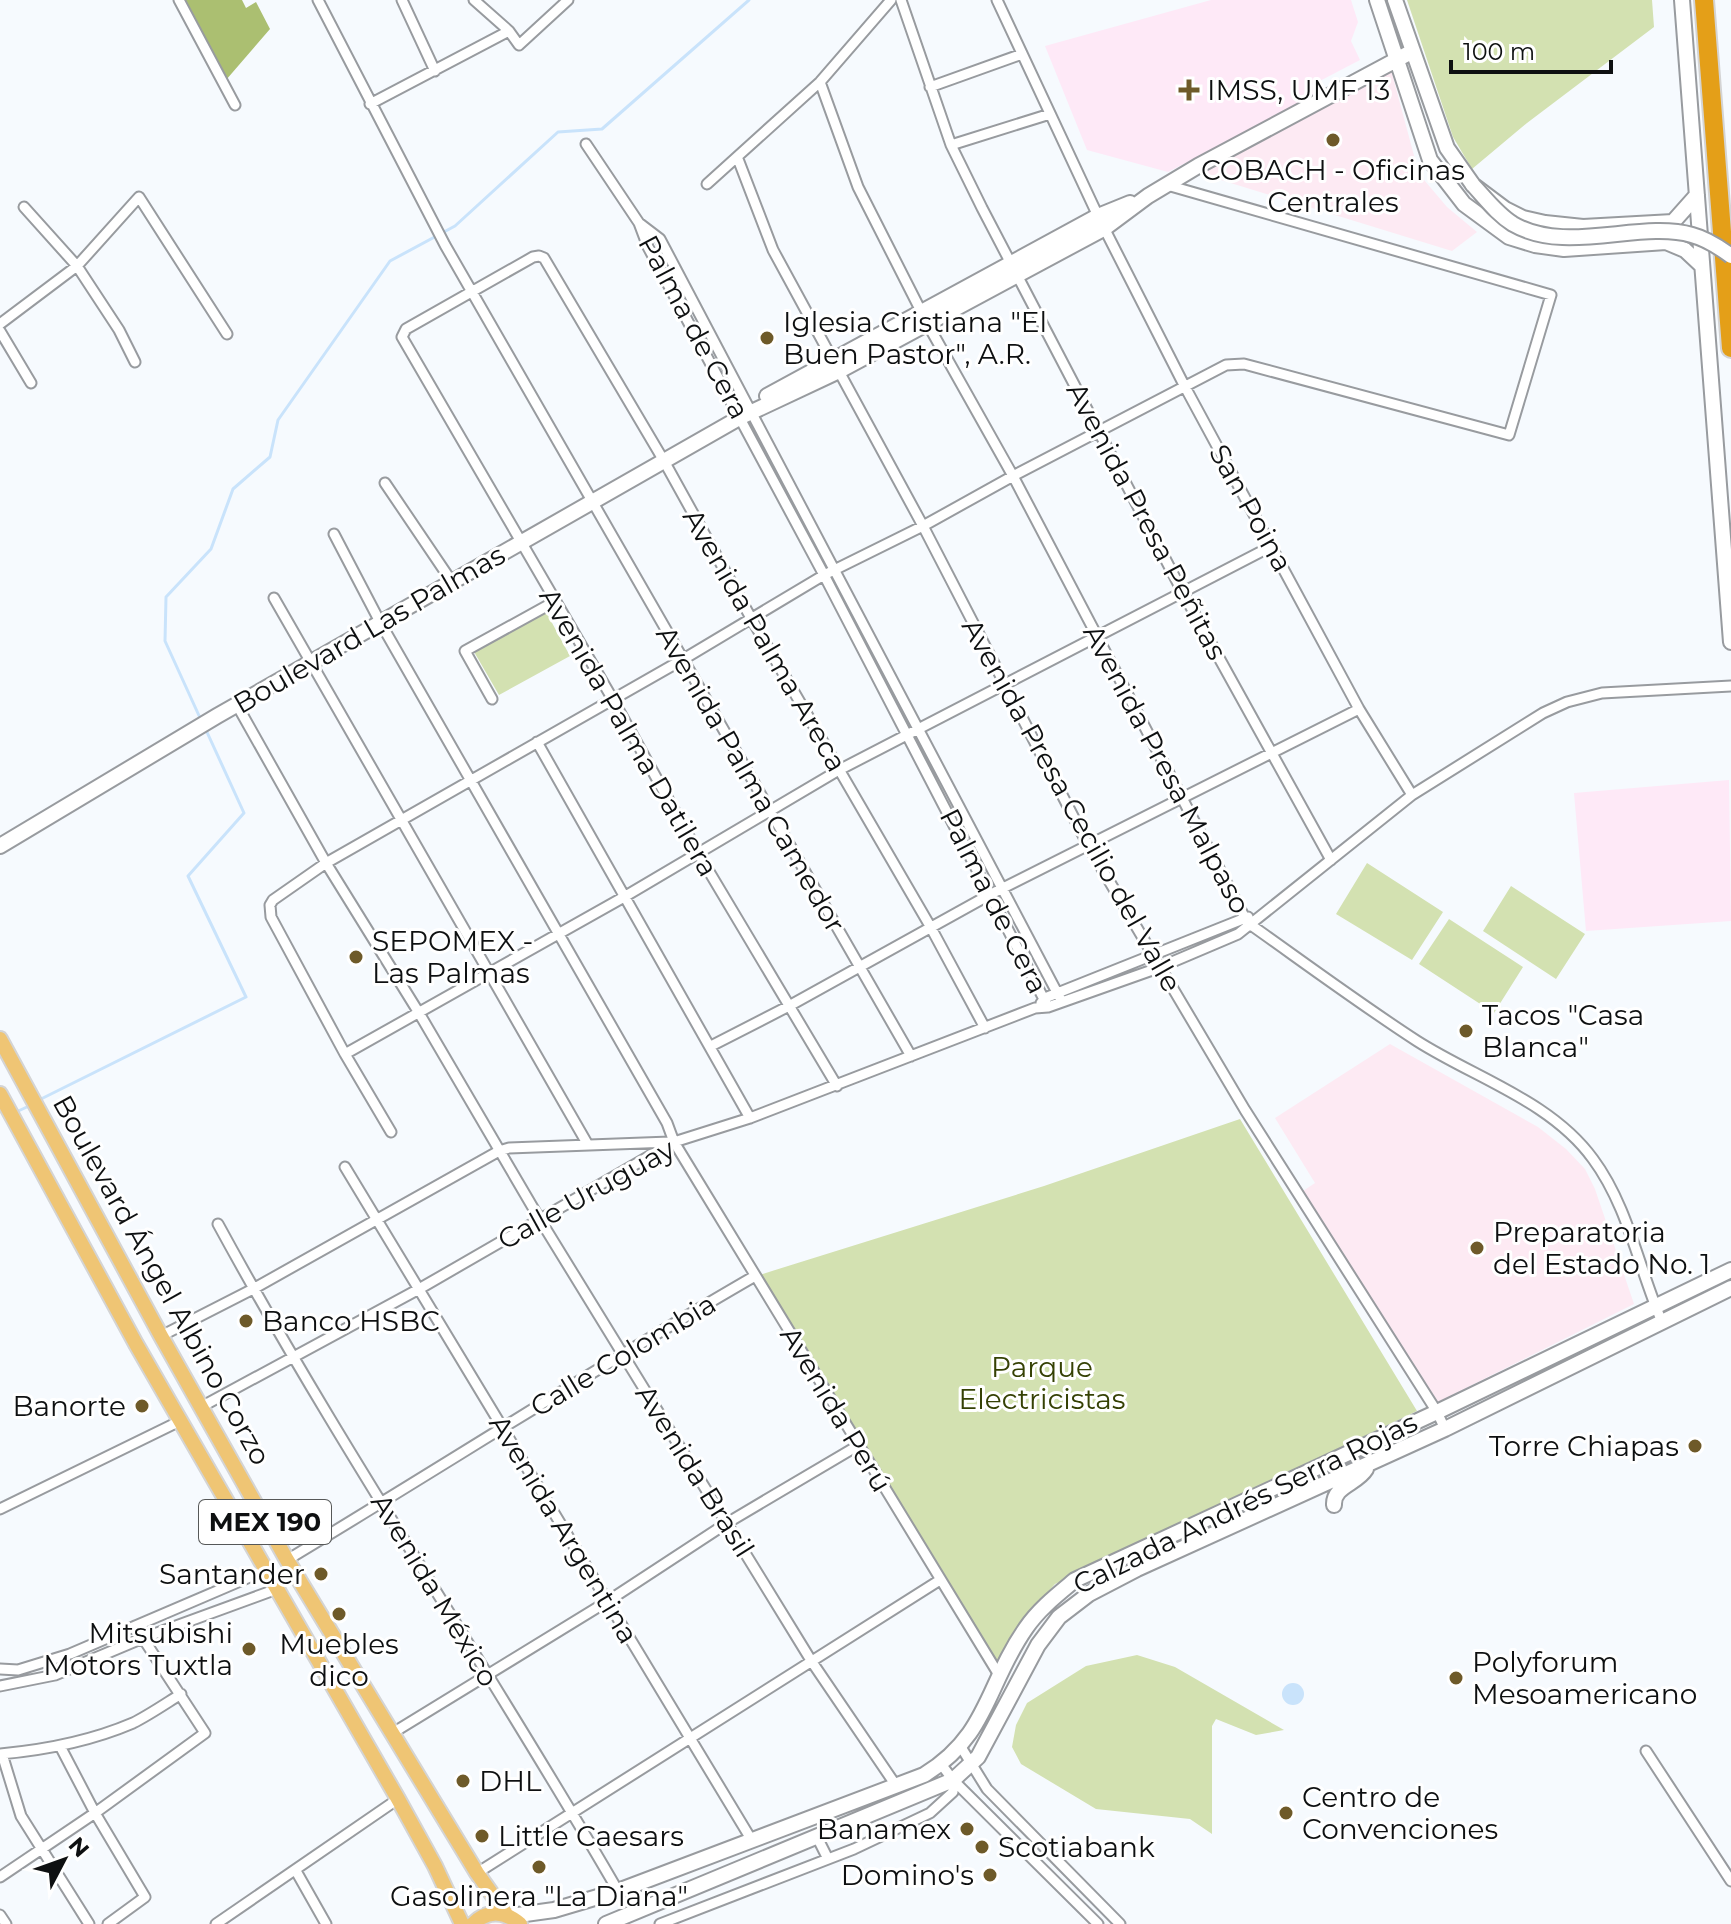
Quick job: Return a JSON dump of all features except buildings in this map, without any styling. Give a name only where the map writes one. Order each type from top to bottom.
[{"type":"highway","points":[[1704,0],[1731,348]]},
{"type":"main road","points":[[1377,0],[1430,160],[1464,204],[1509,237],[1564,249],[1666,242],[1685,250],[1701,265]]},
{"type":"main road","points":[[1395,0],[1447,148],[1499,215],[1517,226],[1540,233],[1575,238],[1671,232],[1692,235],[1716,245],[1731,256]]},
{"type":"main road","points":[[1682,0],[1731,642]]},
{"type":"main road","name":"Boulevard Las Palmas","points":[[0,846],[217,716],[748,412],[1413,51]]},
{"type":"main road","points":[[1473,185],[1505,209],[1523,218],[1583,227],[1673,222],[1697,195]]},
{"type":"main road","name":"Boulevard Ángel Albino Corzo","points":[[0,1039],[287,1560],[477,1873],[512,1918]]},
{"type":"main road","name":"Boulevard Ángel Albino Corzo","points":[[1,1096],[207,1469],[398,1799],[462,1924]]},
{"type":"main road","name":"Calzada Andrés Serra Rojas","points":[[512,1918],[554,1910],[618,1891],[897,1787],[941,1764],[961,1747],[987,1705],[999,1675],[1026,1628],[1047,1603],[1075,1580],[1437,1412],[1731,1270]]},
{"type":"main road","name":"Calzada Andrés Serra Rojas","points":[[606,1924],[953,1780],[973,1763],[1038,1645],[1059,1617],[1089,1594],[1137,1569],[1445,1429],[1731,1288]]},
{"type":"main road","points":[[1334,1505],[1338,1491],[1361,1477],[1370,1463]]},
{"type":"main road","points":[[207,1469],[236,1469]]},
{"type":"main road","points":[[219,1490],[226,1476],[236,1469]]},
{"type":"main road","points":[[809,1818],[817,1837]]},
{"type":"main road","points":[[473,1924],[487,1914],[512,1918]]},
{"type":"street","points":[[179,0],[235,105]]},
{"type":"street","name":"Avenida Palma Camedor","points":[[318,0],[432,222],[911,1056]]},
{"type":"street","points":[[402,0],[435,71]]},
{"type":"street","points":[[474,0],[509,31],[519,45],[568,0]]},
{"type":"street","points":[[707,184],[820,82],[891,0]]},
{"type":"street","name":"Avenida Presa Peñitas","points":[[901,0],[951,145],[982,208],[1182,591],[1331,860]]},
{"type":"street","name":"San Poina","points":[[997,0],[1101,222],[1184,385],[1359,709],[1412,795]]},
{"type":"street","points":[[370,104],[509,31]]},
{"type":"street","points":[[930,87],[1022,54]]},
{"type":"street","name":"Avenida Presa Malpaso","points":[[820,82],[858,187],[1248,921],[1418,1042],[1532,1104],[1576,1139],[1598,1166],[1615,1197],[1662,1322]]},
{"type":"street","points":[[951,145],[1050,114]]},
{"type":"street","name":"Palma de Cera","points":[[586,144],[639,223],[648,247],[748,412],[907,735],[1046,1002]]},
{"type":"street","name":"Avenida Presa Cecilio del Valle","points":[[738,159],[773,250],[923,526],[1089,847],[1158,968],[1445,1429]]},
{"type":"street","points":[[391,1132],[271,917],[273,900],[326,863],[682,660],[829,572],[923,526],[1226,365],[1244,364],[1509,435],[1551,295],[1167,185]]},
{"type":"street","points":[[31,383],[1,325],[77,266],[139,197],[227,334]]},
{"type":"street","points":[[24,207],[77,266],[119,330],[135,362]]},
{"type":"street","name":"Avenida Palma Areca","points":[[472,293],[533,257],[544,258],[664,461],[985,1028]]},
{"type":"street","name":"Avenida Palma Datilera","points":[[472,293],[406,329],[402,337],[612,698],[698,853],[837,1086]]},
{"type":"street","points":[[385,483],[452,582]]},
{"type":"street","name":"Avenida Perú","points":[[334,534],[380,622],[667,1123],[674,1142],[999,1675]]},
{"type":"street","points":[[345,1054],[490,975],[839,770],[1272,546]]},
{"type":"street","name":"Palma de Cera","points":[[829,572],[1060,997]]},
{"type":"street","points":[[274,598],[588,1145]]},
{"type":"street","points":[[492,699],[465,651],[554,602]]},
{"type":"street","points":[[1060,997],[1258,916],[1412,795],[1543,713],[1567,702],[1602,693],[1731,686]]},
{"type":"street","name":"Avenida Brasil","points":[[237,705],[326,863],[621,1353],[812,1662],[897,1787]]},
{"type":"street","points":[[711,1046],[991,894],[1359,709]]},
{"type":"street","points":[[537,742],[750,1118]]},
{"type":"street","points":[[1046,1002],[1158,968],[1238,934],[1248,921]]},
{"type":"street","name":"Calle Uruguay","points":[[201,1407],[419,1289],[674,1142],[837,1086],[1046,1002]]},
{"type":"street","points":[[161,1336],[253,1289],[499,1151],[509,1148],[674,1142]]},
{"type":"street","name":"Avenida Argentina","points":[[345,1167],[751,1839]]},
{"type":"street","name":"Avenida México","points":[[218,1224],[253,1289],[618,1891]]},
{"type":"street","name":"Calle Colombia","points":[[287,1560],[503,1429],[621,1353],[755,1276]]},
{"type":"street","points":[[0,1509],[180,1421]]},
{"type":"street","points":[[391,1734],[608,1601],[727,1523],[859,1445]]},
{"type":"street","points":[[0,1669],[18,1670],[70,1654],[266,1570]]},
{"type":"street","points":[[477,1873],[940,1580]]},
{"type":"street","points":[[0,1686],[55,1675],[143,1638],[277,1589]]},
{"type":"street","points":[[0,1877],[205,1733],[135,1626]]},
{"type":"street","points":[[89,1924],[21,1816],[1,1754],[60,1746],[135,1722],[181,1694]]},
{"type":"street","points":[[60,1746],[145,1897],[108,1924]]},
{"type":"street","points":[[961,1747],[987,1789],[1120,1924]]},
{"type":"street","points":[[1646,1751],[1731,1881]]},
{"type":"street","points":[[941,1764],[953,1780],[1098,1924]]},
{"type":"street","points":[[660,1924],[828,1859],[930,1813],[953,1792],[953,1780]]},
{"type":"street","points":[[216,1924],[398,1799]]},
{"type":"street","points":[[817,1837],[828,1859]]},
{"type":"street","points":[[296,1871],[326,1924]]},
{"type":"street","points":[[0,1915],[6,1924]]},
{"type":"shaded area","name":"IMSS, UMF 13","points":[[1211,0],[1351,0],[1358,22],[1351,41],[1360,60],[1312,85],[1318,95],[1168,172],[1087,150],[1045,46]]},
{"type":"shaded area","name":"COBACH - Oficinas Centrales","points":[[1391,70],[1419,174],[1447,207],[1477,232],[1452,251],[1195,172]]},
{"type":"shaded area","points":[[1729,780],[1731,921],[1586,931],[1574,793]]},
{"type":"shaded area","name":"Preparatoria del Estado No. 1","points":[[1390,1044],[1538,1127],[1585,1169],[1595,1189],[1634,1304],[1438,1402],[1303,1191],[1315,1183],[1275,1118]]},
{"type":"green space","points":[[185,0],[242,0],[246,8],[256,2],[270,29],[226,80]]},
{"type":"green space","points":[[1407,0],[1652,0],[1654,27],[1527,123],[1472,169],[1453,137]]},
{"type":"green space","points":[[545,610],[570,656],[499,695],[473,650]]},
{"type":"green space","points":[[1367,863],[1443,912],[1412,960],[1336,914]]},
{"type":"green space","points":[[1511,886],[1585,934],[1556,979],[1483,931]]},
{"type":"green space","points":[[1449,919],[1523,967],[1494,1013],[1419,964]]},
{"type":"green space","name":"Parque Electricistas","points":[[1240,1119],[1417,1411],[1055,1584],[1021,1623],[996,1663],[756,1276],[1044,1186]]},
{"type":"green space","points":[[1137,1655],[1175,1667],[1284,1730],[1256,1735],[1216,1719],[1212,1726],[1212,1834],[1190,1819],[1096,1809],[1021,1764],[1012,1747],[1016,1725],[1027,1703],[1086,1666]]},
{"type":"water","points":[[1293,1683],[1301,1686],[1304,1694],[1301,1702],[1293,1705],[1285,1702],[1282,1694],[1285,1686]]},
{"type":"waterway","points":[[201,720],[165,641],[166,597],[211,549],[233,489],[270,457],[278,420],[390,261],[455,226],[558,132],[602,129],[749,0]]},
{"type":"waterway","points":[[39,1100],[246,997],[188,876],[244,813],[206,730]]},
{"type":"waterway","points":[[14,1113],[29,1106]]},
{"type":"place","name":"IMSS, UMF 13","points":[[1189,90]]},
{"type":"place","name":"COBACH - Oficinas Centrales","points":[[1333,140]]},
{"type":"place","name":"Iglesia Cristiana \"El Buen Pastor\", A.R.","points":[[767,338]]},
{"type":"place","name":"SEPOMEX - Las Palmas","points":[[356,957]]},
{"type":"place","name":"Tacos \"Casa Blanca\"","points":[[1466,1031]]},
{"type":"place","name":"Preparatoria del Estado No. 1","points":[[1477,1248]]},
{"type":"place","name":"Banco HSBC","points":[[246,1321]]},
{"type":"place","name":"Banorte","points":[[142,1406]]},
{"type":"place","name":"Torre Chiapas","points":[[1695,1446]]},
{"type":"place","name":"Santander","points":[[321,1574]]},
{"type":"place","name":"Muebles dico","points":[[339,1614]]},
{"type":"place","name":"Mitsubishi Motors Tuxtla","points":[[249,1649]]},
{"type":"place","name":"Polyforum Mesoamericano","points":[[1456,1678]]},
{"type":"place","name":"DHL","points":[[463,1781]]},
{"type":"place","name":"Centro de Convenciones","points":[[1286,1813]]},
{"type":"place","name":"Banamex","points":[[967,1829]]},
{"type":"place","name":"Little Caesars","points":[[482,1836]]},
{"type":"place","name":"Scotiabank","points":[[982,1847]]},
{"type":"place","name":"Gasolinera \"La Diana\"","points":[[539,1867]]},
{"type":"place","name":"Domino's","points":[[990,1875]]}]
